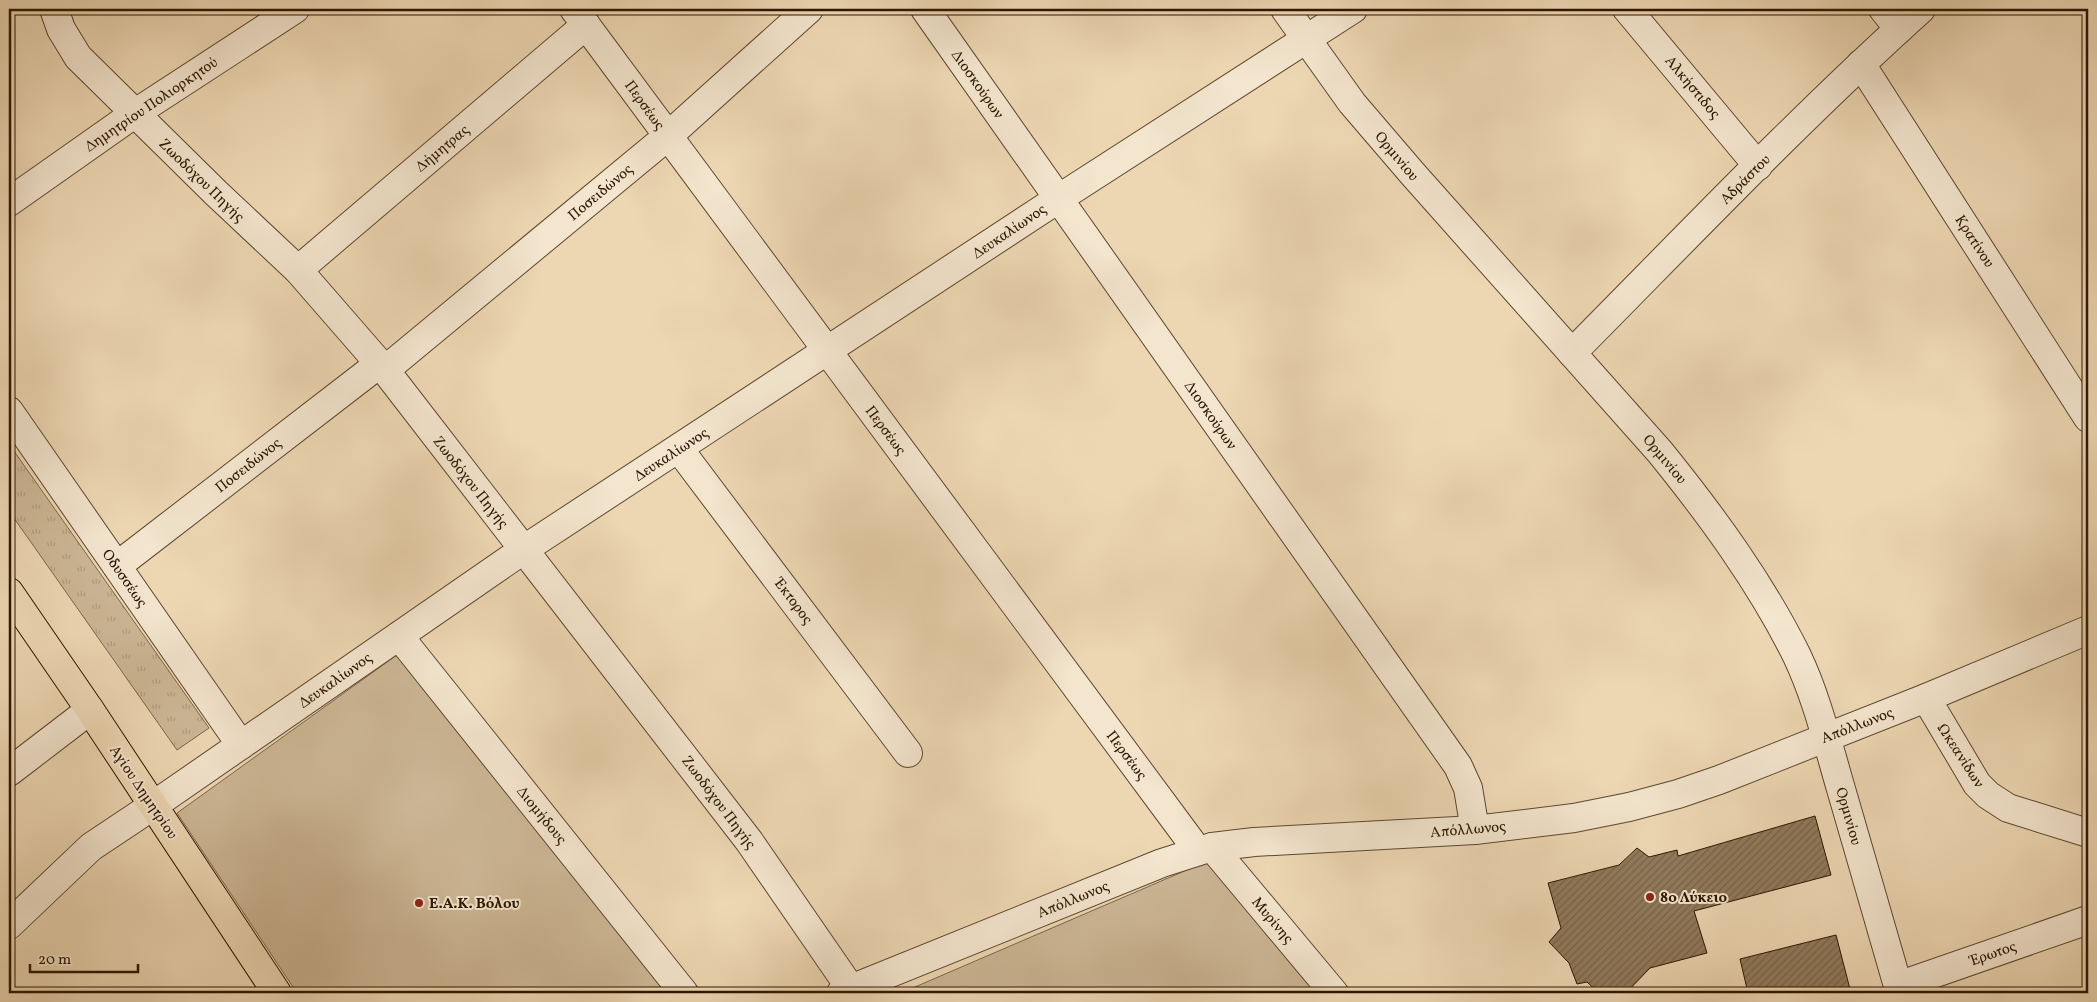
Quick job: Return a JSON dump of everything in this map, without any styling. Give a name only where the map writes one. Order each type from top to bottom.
[{"type":"main road","name":"Αγίου Δημητρίου","points":[[11,600],[90,710],[277,993]]},
{"type":"street","name":"Ζωοδόχου Πηγής","points":[[54,9],[61,29],[78,57],[134,114],[298,270],[382,367],[749,841],[846,991]]},
{"type":"street","name":"Δημητρίου Πολιορκητού","points":[[9,202],[134,114],[255,21],[295,9]]},
{"type":"street","name":"Ποσειδώνος","points":[[117,566],[382,367],[668,136],[810,9]]},
{"type":"street","name":"Διοσκούρων","points":[[925,9],[1458,766],[1468,788],[1475,830]]},
{"type":"street","name":"Ορμινίου","points":[[1285,9],[1352,102],[1682,480],[1753,579],[1797,657],[1810,688],[1899,990]]},
{"type":"street","name":"Δευκαλίωνος","points":[[9,925],[91,847],[524,550],[828,352],[1058,199],[1353,9]]},
{"type":"street","name":"Αλκήστιδος","points":[[1628,9],[1758,166]]},
{"type":"street","name":"Αδράστου","points":[[1572,353],[1861,64],[1891,19],[1921,9]]},
{"type":"street","name":"Περσέως","points":[[580,17],[828,352],[1205,849]]},
{"type":"street","name":"Δήμητρας","points":[[298,270],[580,17]]},
{"type":"street","name":"Κρατίνου","points":[[1861,64],[2088,418]]},
{"type":"street","name":"Οδυσσέως","points":[[9,411],[241,745]]},
{"type":"street","name":"Έκτορος","points":[[679,449],[908,753]]},
{"type":"street","name":"Απόλλωνος","points":[[846,991],[1162,863],[1205,849],[1254,842],[1475,830],[1574,818],[1629,807],[1719,780],[1926,698],[2088,630]]},
{"type":"street","name":"Διομήδους","points":[[399,636],[684,993]]},
{"type":"street","name":"Ωκεανίδων","points":[[1926,698],[1977,784],[1988,795],[2008,808],[2088,833]]},
{"type":"street","points":[[9,772],[90,710]]},
{"type":"street","name":"Μυρίνης","points":[[1205,849],[1334,993]]},
{"type":"street","name":"Έρωτος","points":[[1899,990],[2088,920]]},
{"type":"green space","points":[[9,444],[209,728],[177,750],[9,511]]},
{"type":"green space","name":"Ε.Α.Κ. Βόλου","points":[[401,652],[672,993],[297,993],[177,813]]},
{"type":"green space","points":[[1210,860],[1322,993],[901,993]]},
{"type":"building","name":"8ο Λύκειο","points":[[1815,816],[1831,875],[1694,911],[1707,953],[1650,968],[1626,993],[1599,993],[1587,982],[1577,984],[1569,963],[1549,942],[1561,928],[1548,883],[1619,865],[1637,848],[1649,857],[1677,850],[1678,856]]},
{"type":"building","points":[[1836,935],[1851,993],[1748,993],[1740,959]]},
{"type":"place","name":"8ο Λύκειο","points":[[1650,897]]},
{"type":"place","name":"Ε.Α.Κ. Βόλου","points":[[419,903]]}]
